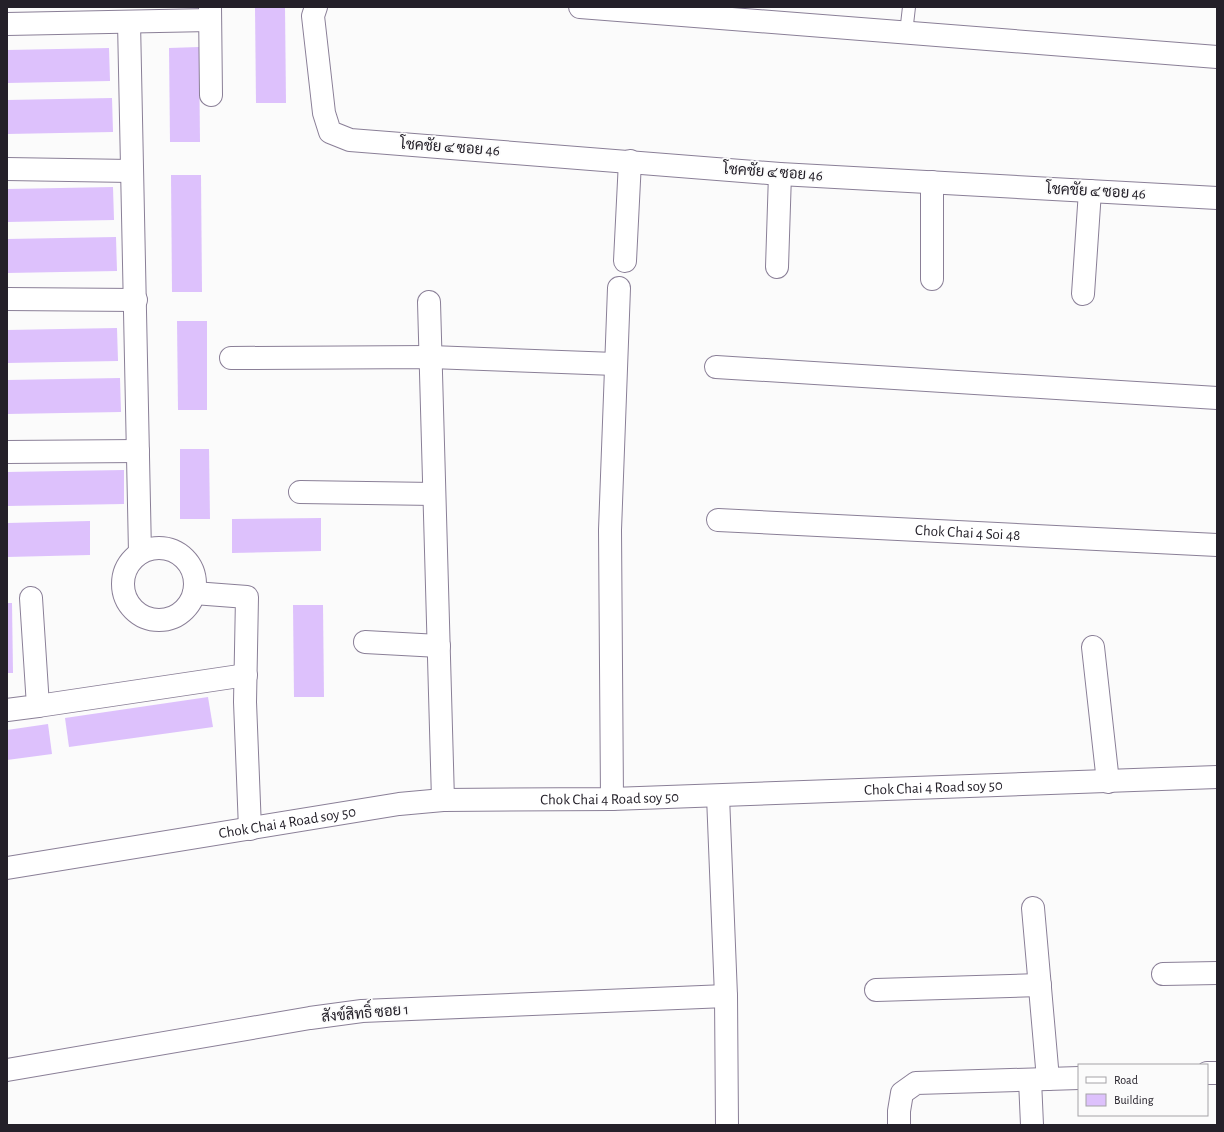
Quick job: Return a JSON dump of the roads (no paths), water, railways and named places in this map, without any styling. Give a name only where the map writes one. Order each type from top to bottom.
[{"type":"street","name":"โชคชัย ๔ ซอย 46","points":[[316,7],[313,16],[324,114],[330,132],[350,140],[780,174],[1217,198]]},
{"type":"street","points":[[580,7],[1217,57]]},
{"type":"street","points":[[7,24],[96,15],[128,22],[210,14],[210,95]]},
{"type":"street","points":[[128,22],[131,171],[136,300],[140,553]]},
{"type":"street","points":[[625,261],[630,161]]},
{"type":"street","points":[[7,169],[131,171]]},
{"type":"street","points":[[777,267],[780,174]]},
{"type":"street","points":[[932,182],[932,279]]},
{"type":"street","points":[[1083,294],[1090,191]]},
{"type":"street","points":[[612,799],[610,530],[619,288]]},
{"type":"street","points":[[7,299],[136,300]]},
{"type":"street","points":[[429,302],[443,800]]},
{"type":"street","points":[[231,358],[430,357],[615,364]]},
{"type":"street","points":[[716,367],[1217,398]]},
{"type":"street","points":[[7,452],[138,451]]},
{"type":"street","points":[[300,492],[434,494]]},
{"type":"street","name":"Chok Chai 4 Soi 48","points":[[718,520],[1217,545]]},
{"type":"street","points":[[161,548],[180,555],[188,563],[193,572],[195,582],[194,593],[189,603],[181,612],[171,617],[159,620],[148,617],[137,612],[129,604],[124,593],[123,582],[125,570],[131,560],[140,553],[161,548]]},
{"type":"street","points":[[194,593],[248,597],[246,675],[250,829]]},
{"type":"street","points":[[31,598],[38,706]]},
{"type":"street","points":[[365,642],[439,646]]},
{"type":"street","points":[[1093,647],[1108,782]]},
{"type":"street","points":[[7,710],[246,675]]},
{"type":"street","name":"Chok Chai 4 Road soy 50","points":[[7,868],[399,804],[443,800],[612,799],[718,796],[1217,777]]},
{"type":"street","points":[[718,796],[726,996],[727,1125]]},
{"type":"street","points":[[1032,1125],[1039,1080],[1040,985],[1033,908]]},
{"type":"street","points":[[1163,974],[1217,972]]},
{"type":"street","points":[[876,990],[1040,985]]},
{"type":"street","name":"สังข์สิทธิ์ ซอย 1","points":[[7,1070],[310,1018],[362,1011],[726,996]]},
{"type":"street","points":[[899,1125],[899,1111],[902,1093],[916,1084],[1078,1078]]},
{"type":"lane","points":[[906,33],[909,7]]}]
